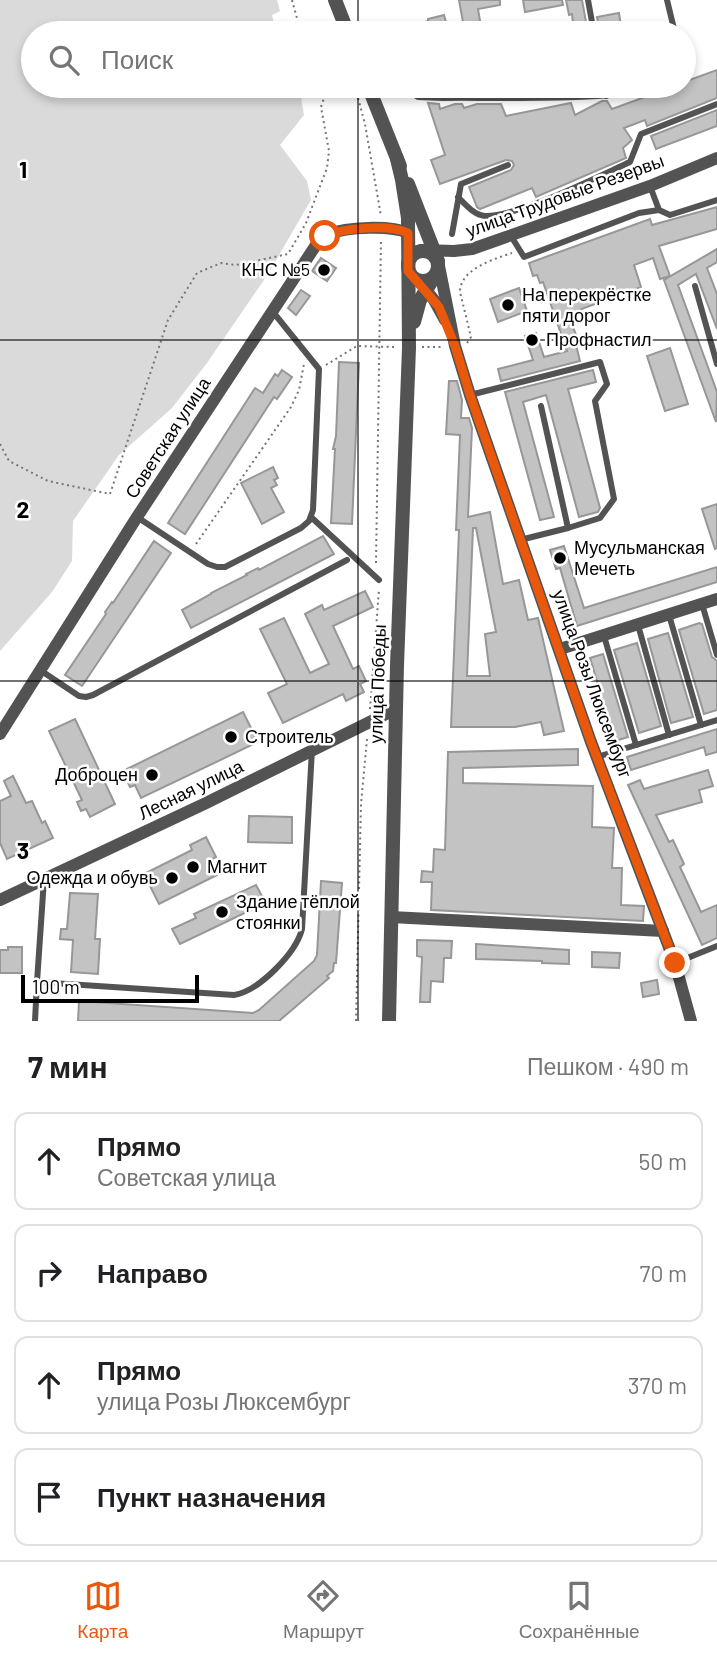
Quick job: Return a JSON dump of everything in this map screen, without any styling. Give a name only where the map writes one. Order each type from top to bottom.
[{"type":"street","points":[[335,0],[343,21]]},
{"type":"street","name":"улица Розы Люксембург","points":[[373,98],[419,208],[470,395],[597,757],[675,963],[691,1021]]},
{"type":"street","name":"улица Трудовые Резервы","points":[[434,261],[650,186],[717,158]]},
{"type":"street","name":"улица Розы Люксембург","points":[[397,159],[406,199],[407,265]]},
{"type":"street","points":[[381,228],[400,219],[405,211],[406,199]]},
{"type":"street","name":"Советская улица","points":[[0,734],[137,517],[311,252],[325,236],[340,232],[381,228],[408,233]]},
{"type":"street","points":[[455,346],[439,307],[410,274],[407,265],[414,252],[434,261],[450,262],[472,249]]},
{"type":"street","points":[[422,285],[434,261]]},
{"type":"street","name":"улица Победы","points":[[389,1021],[396,709],[409,348],[407,265]]},
{"type":"street","name":"улица Победы","points":[[409,348],[422,285]]},
{"type":"street","points":[[560,649],[717,599]]},
{"type":"street","name":"Лесная улица","points":[[0,900],[204,804],[396,709]]},
{"type":"street","points":[[391,917],[663,932]]},
{"type":"lane","points":[[588,0],[592,21]]},
{"type":"lane","points":[[667,0],[672,21]]},
{"type":"lane","points":[[458,197],[482,216],[501,214],[538,202],[630,162],[641,134],[717,104]]},
{"type":"lane","points":[[452,234],[461,184],[508,165]]},
{"type":"lane","points":[[650,186],[659,210]]},
{"type":"lane","points":[[511,236],[524,257],[639,213],[659,210],[670,215],[717,200]]},
{"type":"lane","points":[[695,286],[717,364]]},
{"type":"lane","points":[[137,517],[212,566],[225,566],[301,528],[311,517],[320,373],[317,365],[272,310]]},
{"type":"lane","points":[[470,395],[600,362],[607,384],[595,401],[614,499],[600,518],[520,540]]},
{"type":"lane","points":[[541,406],[568,528]]},
{"type":"lane","points":[[311,517],[379,580]]},
{"type":"lane","points":[[40,670],[79,696],[93,695],[347,560]]},
{"type":"lane","points":[[702,604],[717,655]]},
{"type":"lane","points":[[669,615],[701,725]]},
{"type":"lane","points":[[638,625],[669,735]]},
{"type":"lane","points":[[604,636],[636,744]]},
{"type":"lane","points":[[597,757],[717,720]]},
{"type":"lane","points":[[37,982],[234,995],[247,992],[257,985],[293,950],[302,929],[312,749]]},
{"type":"lane","points":[[35,1021],[44,879]]},
{"type":"lane","points":[[675,963],[717,946]]},
{"type":"path","points":[[292,0],[298,21]]},
{"type":"path","points":[[0,444],[9,461],[48,481],[110,494],[168,320],[197,273],[221,263],[236,265],[288,254],[306,223],[327,168],[329,151],[321,107],[324,98]]},
{"type":"path","points":[[356,1021],[361,804],[379,580],[375,559],[381,228],[365,124],[358,98]]},
{"type":"path","points":[[190,553],[291,407],[299,390],[306,353]]},
{"type":"shaded area","points":[[0,0],[277,0],[280,11],[272,15],[273,21],[21,21],[21,98],[301,98],[304,115],[280,145],[307,181],[311,200],[268,274],[207,363],[172,408],[119,455],[73,521],[72,561],[52,592],[0,651]]},
{"type":"building","points":[[459,0],[500,0],[500,5],[478,9],[480,21],[463,21]]},
{"type":"building","points":[[523,0],[562,0],[563,5],[525,12]]},
{"type":"building","points":[[566,0],[582,0],[586,21],[573,21],[572,14],[569,15]]},
{"type":"building","points":[[619,13],[620,21],[598,21],[597,17]]},
{"type":"building","points":[[444,15],[446,21],[428,21]]},
{"type":"building","points":[[717,70],[717,98],[647,126],[645,120],[624,128],[632,140],[623,148],[626,158],[536,197],[532,188],[480,209],[469,187],[511,170],[514,165],[512,161],[506,160],[440,184],[431,160],[445,155],[428,103],[439,104],[440,109],[455,104],[462,104],[464,108],[477,104],[501,104],[506,116],[571,103],[575,115],[602,101],[607,101],[612,109],[642,98],[696,98],[696,78]]},
{"type":"building","points":[[717,110],[717,126],[656,149],[651,136]]},
{"type":"building","points":[[717,207],[717,229],[659,246],[670,276],[660,279],[653,258],[634,265],[641,287],[568,314],[578,340],[575,341],[580,361],[501,381],[498,369],[533,360],[525,336],[536,333],[544,357],[567,351],[543,282],[540,283],[537,275],[533,276],[529,263],[650,219],[652,225]]},
{"type":"building","points":[[717,249],[717,262],[707,268],[717,294],[717,329],[696,274],[678,285],[717,392],[716,422],[664,280]]},
{"type":"building","name":"КНС №5","points":[[321,258],[336,268],[327,281],[312,271]]},
{"type":"building","name":"На перекрёстке пяти дорог","points":[[519,288],[527,311],[498,322],[490,299]]},
{"type":"building","points":[[301,290],[310,296],[296,315],[288,308]]},
{"type":"building","points":[[670,348],[688,404],[665,411],[647,356]]},
{"type":"building","points":[[339,362],[359,363],[352,524],[331,523]]},
{"type":"building","points":[[282,370],[292,377],[277,399],[274,397],[185,534],[168,523],[255,388],[263,393],[275,374],[278,376]]},
{"type":"building","points":[[593,370],[596,382],[568,389],[600,508],[598,512],[579,517],[546,395],[523,402],[554,517],[540,520],[505,392]]},
{"type":"building","points":[[449,381],[457,381],[462,400],[461,418],[469,418],[472,428],[468,517],[490,512],[503,584],[519,580],[528,620],[538,618],[564,731],[544,735],[541,722],[515,727],[451,727],[460,435],[446,434]],"holes":[[[473,528],[476,528],[496,632],[485,634],[490,676],[467,676]]]},
{"type":"building","points":[[273,467],[278,478],[274,480],[277,485],[271,488],[284,512],[262,524],[241,483]]},
{"type":"building","points":[[717,504],[717,548],[715,549],[702,509]]},
{"type":"building","points":[[323,536],[334,554],[191,628],[182,610],[246,574],[258,568],[259,570]]},
{"type":"building","points":[[154,541],[171,553],[82,686],[65,675]]},
{"type":"building","points":[[564,546],[584,608],[717,567],[717,582],[577,626],[560,568],[556,569],[550,550]]},
{"type":"building","points":[[365,591],[373,607],[333,626],[353,669],[359,666],[366,681],[360,684],[364,692],[346,701],[343,694],[283,723],[268,693],[287,684],[260,629],[284,618],[310,673],[329,664],[305,614],[322,605],[324,610]]},
{"type":"building","points":[[702,624],[712,657],[717,661],[717,710],[704,714],[679,630]]},
{"type":"building","points":[[668,633],[693,717],[671,723],[648,639]]},
{"type":"building","points":[[637,643],[661,726],[639,733],[614,650]]},
{"type":"building","points":[[603,654],[628,737],[615,741],[590,658]]},
{"type":"building","points":[[243,712],[258,742],[141,798],[135,785],[130,787],[124,774],[129,772],[127,769]]},
{"type":"building","points":[[75,719],[115,804],[90,817],[86,809],[81,811],[77,802],[82,800],[49,731]]},
{"type":"building","points":[[717,729],[717,752],[706,755],[704,747],[631,770],[627,757]]},
{"type":"building","points":[[578,749],[578,765],[463,768],[463,783],[593,786],[592,827],[614,828],[612,868],[622,868],[621,905],[644,906],[643,921],[431,910],[432,882],[421,882],[422,871],[433,872],[434,849],[445,850],[448,752]]},
{"type":"building","points":[[708,770],[713,786],[699,790],[702,802],[656,815],[669,842],[673,840],[684,864],[680,867],[701,912],[717,905],[717,938],[702,945],[628,785],[640,780],[644,789]]},
{"type":"building","points":[[13,776],[26,803],[32,801],[42,823],[45,821],[53,838],[7,859],[0,843],[0,801],[11,796],[4,781]]},
{"type":"building","points":[[249,816],[292,817],[292,843],[248,842]]},
{"type":"building","points":[[206,837],[216,857],[210,860],[217,875],[159,904],[144,874],[192,850],[190,845]]},
{"type":"building","points":[[321,881],[342,883],[336,963],[327,976],[329,978],[279,1021],[78,1021],[79,1001],[253,1013],[259,1010],[314,961],[317,955]]},
{"type":"building","name":"Здание тёплой стоянки","points":[[256,885],[263,898],[248,905],[251,910],[180,944],[172,929],[196,918],[194,914]]},
{"type":"building","points":[[70,893],[98,894],[95,939],[100,939],[98,974],[71,972],[73,940],[60,939],[61,929],[67,929]]},
{"type":"building","points":[[417,940],[452,941],[451,958],[444,958],[443,982],[431,981],[430,1002],[420,1002],[422,957],[417,956]]},
{"type":"building","points":[[476,944],[569,950],[569,964],[476,959]]},
{"type":"building","points":[[8,947],[22,947],[22,973],[0,973],[0,950],[8,950]]},
{"type":"building","points":[[592,952],[620,953],[619,968],[592,967]]},
{"type":"building","points":[[657,980],[659,994],[643,997],[641,983]]},
{"type":"place","name":"КНС №5","points":[[324,270]]},
{"type":"place","name":"На перекрёстке пяти дорог","points":[[508,305]]},
{"type":"place","name":"Профнастил","points":[[532,340]]},
{"type":"place","name":"Мусульманская Мечеть","points":[[560,558]]},
{"type":"place","name":"Строитель","points":[[231,737]]},
{"type":"place","name":"Доброцен","points":[[152,775]]},
{"type":"place","name":"Магнит","points":[[193,867]]},
{"type":"place","name":"Одежда и обувь","points":[[172,878]]},
{"type":"place","name":"Здание тёплой стоянки","points":[[222,912]]},
{"type":"route","points":[[325,236],[381,228],[408,233],[408,271],[439,307],[455,346],[591,742],[675,963]]}]
